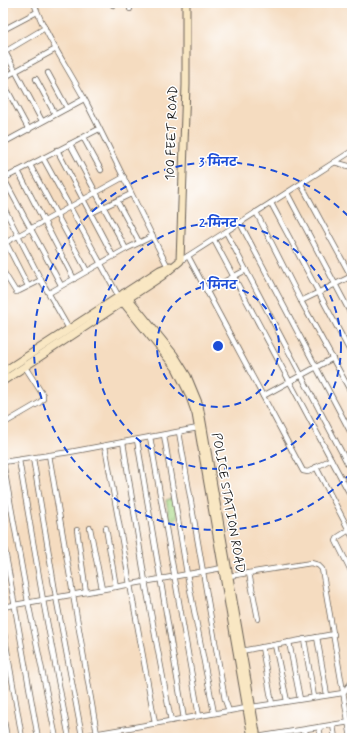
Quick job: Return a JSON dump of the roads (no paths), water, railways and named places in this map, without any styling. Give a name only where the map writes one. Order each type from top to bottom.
[{"type":"street","points":[[34,3],[45,28],[84,98],[124,177],[168,268]]},
{"type":"street","points":[[130,9],[131,3]]},
{"type":"street","name":"100 FEET ROAD","points":[[179,262],[186,85],[186,3]]},
{"type":"street","points":[[3,30],[37,12]]},
{"type":"street","points":[[42,121],[4,51],[45,28]]},
{"type":"street","points":[[3,78],[56,48]]},
{"type":"street","points":[[48,74],[67,108]]},
{"type":"street","points":[[36,79],[55,114]]},
{"type":"street","points":[[3,82],[29,130]]},
{"type":"street","points":[[3,143],[29,130],[42,121],[84,98]]},
{"type":"street","points":[[61,285],[3,179],[99,128]]},
{"type":"street","points":[[83,137],[101,170]]},
{"type":"street","points":[[70,144],[126,249]]},
{"type":"street","points":[[57,150],[113,256]]},
{"type":"street","points":[[3,381],[123,298],[160,270],[168,268],[179,262],[352,151]]},
{"type":"street","points":[[43,158],[100,263],[123,298]]},
{"type":"street","points":[[334,162],[352,167]]},
{"type":"street","points":[[30,165],[87,271]]},
{"type":"street","points":[[18,171],[74,279]]},
{"type":"street","points":[[4,243],[124,177]]},
{"type":"street","points":[[301,184],[352,277],[301,301]]},
{"type":"street","points":[[287,193],[352,316]]},
{"type":"street","points":[[91,213],[131,194]]},
{"type":"street","points":[[117,201],[140,242]]},
{"type":"street","points":[[271,203],[352,355]]},
{"type":"street","points":[[3,206],[41,280],[69,329]]},
{"type":"street","points":[[256,212],[301,301],[352,394]]},
{"type":"street","points":[[240,223],[352,435]]},
{"type":"street","points":[[226,232],[352,472]]},
{"type":"street","points":[[49,293],[100,263],[153,236]]},
{"type":"street","points":[[3,237],[4,243],[28,286]]},
{"type":"street","points":[[214,240],[352,498]]},
{"type":"street","points":[[188,256],[304,471],[308,472],[331,459]]},
{"type":"street","points":[[207,291],[246,270]]},
{"type":"street","points":[[3,271],[16,292],[41,280]]},
{"type":"street","points":[[3,372],[69,329],[123,298]]},
{"type":"street","name":"POLICE STATION ROAD","points":[[123,298],[176,368],[189,394],[196,414],[222,568],[255,738]]},
{"type":"street","name":"POLICE STATION ROAD","points":[[123,298],[174,355],[187,376],[199,405],[229,576],[249,707]]},
{"type":"street","points":[[263,396],[333,358]]},
{"type":"street","points":[[3,424],[39,403],[43,399],[43,395],[25,367]]},
{"type":"street","points":[[56,738],[28,602],[3,462],[105,446],[198,428]]},
{"type":"street","points":[[179,432],[225,700],[229,711]]},
{"type":"street","points":[[164,435],[187,574],[214,714]]},
{"type":"street","points":[[150,437],[199,716]]},
{"type":"street","points":[[137,440],[184,719]]},
{"type":"street","points":[[123,442],[145,581],[171,721]]},
{"type":"street","points":[[105,446],[155,724]]},
{"type":"street","points":[[49,455],[97,734]]},
{"type":"street","points":[[33,458],[56,597],[82,736]]},
{"type":"street","points":[[19,460],[69,738],[249,707],[344,693],[352,682]]},
{"type":"street","points":[[316,467],[352,536]]},
{"type":"street","points":[[90,528],[102,589]]},
{"type":"street","points":[[106,528],[116,587]]},
{"type":"street","points":[[77,530],[86,592]]},
{"type":"street","points":[[349,530],[338,537],[336,541],[352,573]]},
{"type":"street","points":[[3,539],[38,738]]},
{"type":"street","points":[[229,576],[311,564],[318,565],[323,573],[352,738]]},
{"type":"street","points":[[3,607],[222,568]]},
{"type":"street","points":[[249,573],[258,619]]},
{"type":"street","points":[[3,627],[22,738]]},
{"type":"street","points":[[241,650],[334,634]]},
{"type":"street","points":[[317,637],[327,695]]},
{"type":"street","points":[[304,639],[314,697]]},
{"type":"street","points":[[290,642],[300,699]]},
{"type":"street","points":[[275,645],[287,701]]},
{"type":"street","points":[[262,647],[272,704]]},
{"type":"street","points":[[3,715],[7,738]]},
{"type":"street","points":[[255,738],[278,736],[292,732],[350,722]]},
{"type":"street","points":[[333,725],[335,738]]},
{"type":"street","points":[[319,727],[321,738]]},
{"type":"street","points":[[305,730],[306,738]]},
{"type":"street","points":[[292,732],[293,738]]}]
